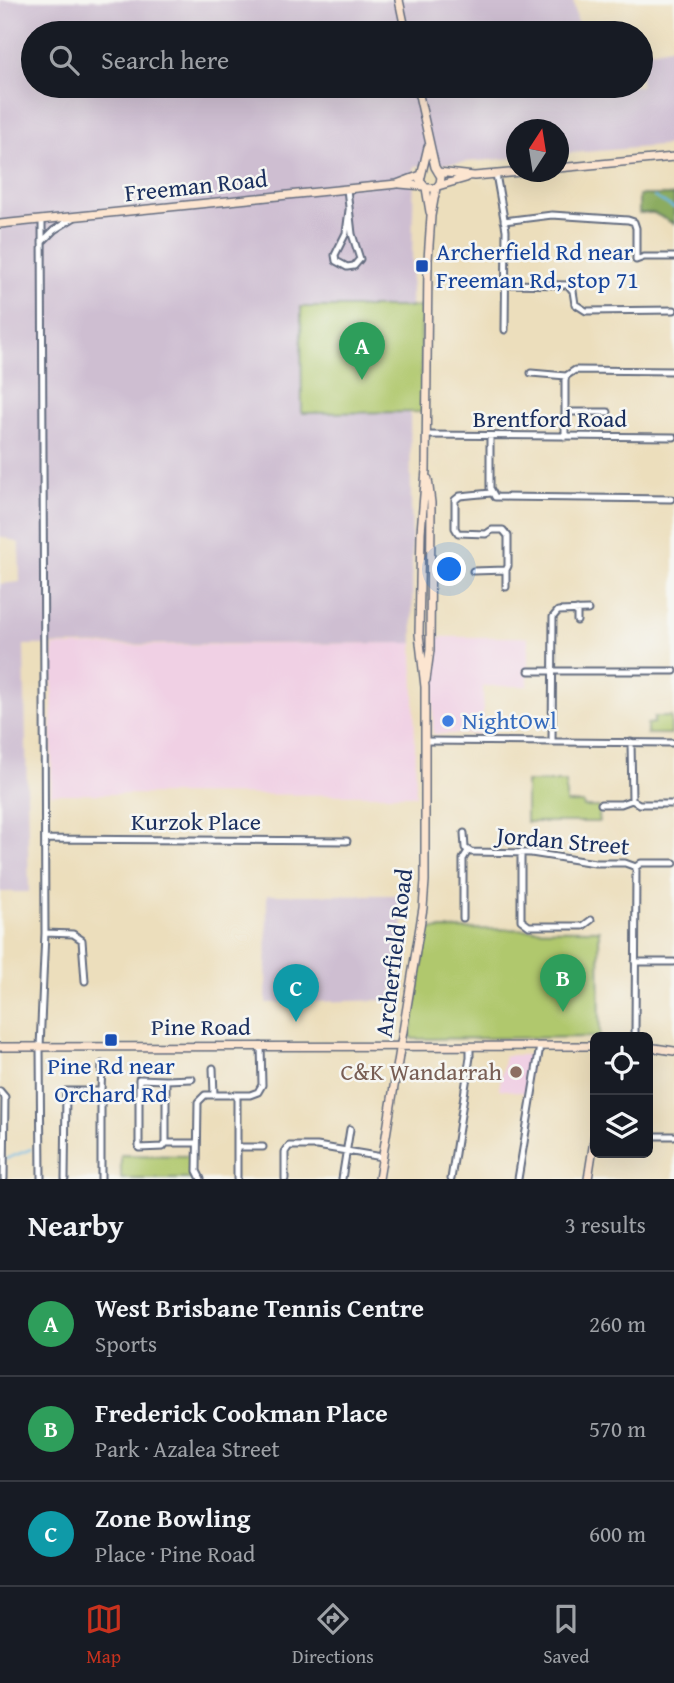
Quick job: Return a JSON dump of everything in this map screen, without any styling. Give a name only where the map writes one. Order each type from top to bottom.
[{"type":"street","points":[[399,0],[403,21]]},
{"type":"street","points":[[420,98],[429,143],[441,177],[437,187]]},
{"type":"street","points":[[429,143],[421,174],[425,187],[437,187],[474,176],[506,173]]},
{"type":"street","points":[[569,166],[674,157]]},
{"type":"street","points":[[421,174],[428,169],[474,176]]},
{"type":"street","name":"Freeman Road","points":[[397,184],[421,174]]},
{"type":"street","points":[[496,174],[504,221],[505,330]]},
{"type":"street","name":"Freeman Road","points":[[0,225],[397,184],[425,187]]},
{"type":"street","name":"Archerfield Road","points":[[425,187],[431,216]]},
{"type":"street","name":"Archerfield Road","points":[[379,1179],[425,895],[425,687],[419,634],[421,532],[426,470],[428,260],[431,216],[437,187]]},
{"type":"street","points":[[347,189],[352,234],[360,259],[354,266],[348,267],[336,261],[335,255],[346,233],[349,210]]},
{"type":"street","points":[[504,221],[552,215],[628,220],[634,222],[636,228],[636,261],[644,257],[674,257]]},
{"type":"street","points":[[42,242],[54,230],[75,218]]},
{"type":"street","points":[[41,1179],[40,1047],[45,933],[42,220]]},
{"type":"street","points":[[505,284],[568,285],[573,291],[575,304],[586,311],[674,310]]},
{"type":"street","points":[[531,373],[566,376],[575,370],[674,371]]},
{"type":"street","points":[[565,437],[566,376]]},
{"type":"street","points":[[565,412],[608,412]]},
{"type":"street","name":"Brentford Road","points":[[426,435],[674,437]]},
{"type":"street","points":[[491,436],[491,493]]},
{"type":"street","points":[[506,587],[508,537],[503,530],[492,530],[486,534],[457,533],[457,497],[491,493],[500,498],[671,499]]},
{"type":"street","points":[[473,571],[506,570]]},
{"type":"street","points":[[577,610],[577,621]]},
{"type":"street","points":[[552,742],[553,617],[558,611],[588,610]]},
{"type":"street","points":[[529,671],[674,671]]},
{"type":"street","points":[[426,741],[674,743]]},
{"type":"street","points":[[631,742],[632,800]]},
{"type":"street","points":[[601,803],[621,804],[632,800],[639,804],[674,804]]},
{"type":"street","name":"Jordan Street","points":[[464,833],[464,844],[468,851],[522,852],[595,863],[625,863],[636,867],[641,863],[674,863]]},
{"type":"street","name":"Kurzok Place","points":[[45,839],[347,841]]},
{"type":"street","points":[[463,918],[463,859],[468,851]]},
{"type":"street","points":[[522,852],[521,920],[524,925],[583,926],[591,920]]},
{"type":"street","points":[[635,1032],[636,867]]},
{"type":"street","points":[[45,933],[73,934],[82,940],[85,981]]},
{"type":"street","points":[[635,962],[674,962]]},
{"type":"street","points":[[201,1179],[197,1171],[198,1101],[205,1095],[253,1095],[260,1090],[261,1046]]},
{"type":"street","points":[[451,1179],[470,1046]]},
{"type":"street","points":[[518,1179],[540,1046]]},
{"type":"street","name":"Pine Road","points":[[0,1047],[590,1046]]},
{"type":"street","points":[[653,1048],[674,1051]]},
{"type":"street","points":[[101,1179],[102,1064]]},
{"type":"street","points":[[213,1068],[214,1095]]},
{"type":"street","points":[[166,1080],[166,1143],[163,1147],[139,1148],[139,1079],[192,1079]]},
{"type":"street","points":[[0,1091],[5,1097],[2,1148],[4,1179]]},
{"type":"street","points":[[65,1179],[66,1091],[101,1091]]},
{"type":"street","points":[[237,1095],[237,1179]]},
{"type":"street","points":[[342,1179],[350,1129]]},
{"type":"street","points":[[653,1136],[674,1136]]},
{"type":"street","points":[[166,1143],[197,1143]]},
{"type":"street","points":[[285,1179],[285,1152],[289,1146],[317,1146],[382,1157]]},
{"type":"street","points":[[237,1147],[263,1147]]},
{"type":"street","points":[[588,1179],[591,1158]]},
{"type":"shaded area","points":[[0,0],[573,0],[577,21],[21,21],[21,98],[653,98],[653,50],[674,46],[674,145],[569,153],[569,119],[506,119],[506,159],[414,166],[411,307],[301,308],[302,413],[410,413],[413,643],[24,645],[29,892],[0,892],[0,584],[20,582],[19,543],[0,536]]},
{"type":"shaded area","points":[[433,637],[528,637],[528,686],[483,686],[483,734],[433,734]]},
{"type":"shaded area","points":[[413,643],[416,795],[51,794],[53,646]]},
{"type":"shaded area","points":[[267,895],[407,895],[391,1000],[266,1003]]},
{"type":"shaded area","name":"C&K Wandarrah","points":[[505,1055],[532,1055],[526,1093],[499,1089]]},
{"type":"green space","points":[[639,195],[674,195],[674,224],[654,213],[639,213]]},
{"type":"green space","points":[[301,307],[421,307],[422,412],[302,413]]},
{"type":"green space","points":[[654,717],[671,717],[671,734],[647,734],[647,724],[654,723]]},
{"type":"green space","points":[[526,782],[566,782],[566,803],[599,807],[599,822],[526,822]]},
{"type":"green space","points":[[428,929],[599,930],[600,1032],[590,1032],[590,1037],[413,1039],[410,1036]]},
{"type":"green space","points":[[121,1155],[191,1156],[191,1179],[121,1179]]},
{"type":"waterway","points":[[654,197],[674,208]]},
{"type":"waterway","points":[[6,1159],[31,1149]]},
{"type":"place","name":"Archerfield Rd near Freeman Rd, stop 71","points":[[422,266]]},
{"type":"place","name":"West Brisbane Tennis Centre","points":[[362,380]]},
{"type":"place","name":"NightOwl","points":[[448,721]]},
{"type":"place","name":"Frederick Cookman Place","points":[[563,1012]]},
{"type":"place","name":"Zone Bowling","points":[[296,1022]]},
{"type":"place","name":"Pine Rd near Orchard Rd","points":[[111,1040]]},
{"type":"place","name":"C&K Wandarrah","points":[[516,1072]]}]
